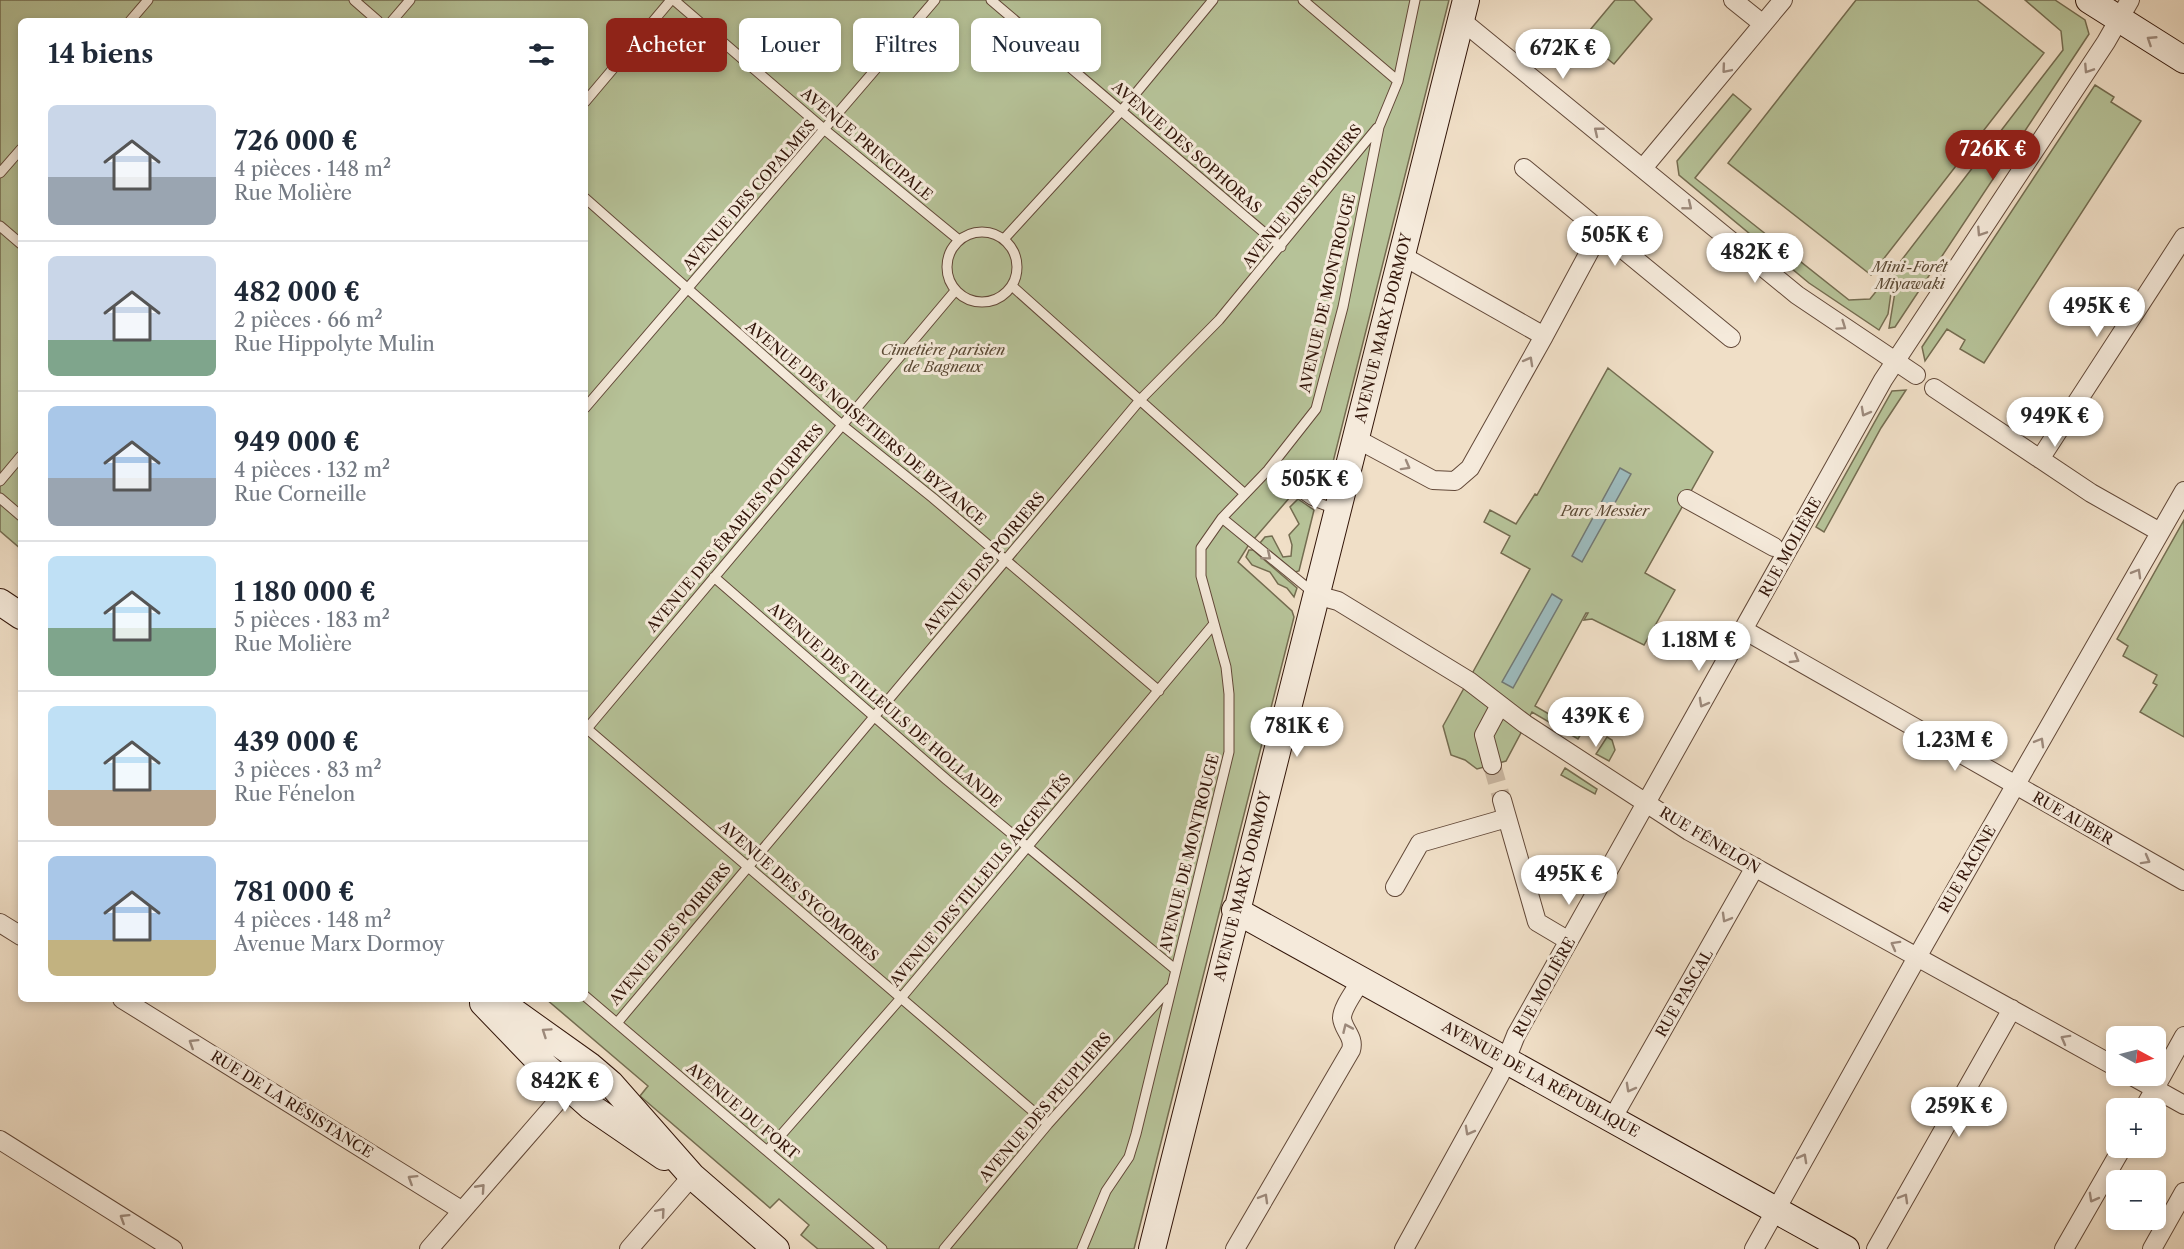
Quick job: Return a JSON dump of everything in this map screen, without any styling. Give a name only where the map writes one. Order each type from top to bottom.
[{"type":"main road","points":[[2089,0],[2125,10],[2184,60]]},
{"type":"main road","name":"AVENUE MARX DORMOY","points":[[1152,1249],[1235,910],[1463,10]]},
{"type":"main road","points":[[5,594],[18,612]]},
{"type":"main road","name":"AVENUE DE LA RÉPUBLIQUE","points":[[1235,910],[1846,1249]]},
{"type":"main road","points":[[483,1002],[535,1057],[580,1078],[611,1084],[692,1176],[776,1249]]},
{"type":"main road","points":[[499,1002],[580,1078]]},
{"type":"street","points":[[1733,0],[1763,24]]},
{"type":"street","points":[[1644,168],[1783,0]]},
{"type":"street","points":[[1463,10],[1644,168],[1797,295],[1916,375]]},
{"type":"street","name":"RUE MOLIÈRE","points":[[1404,1249],[1506,1059],[1516,1035],[1567,939],[1647,802],[1895,362],[2125,10]]},
{"type":"street","points":[[1524,168],[1731,338]]},
{"type":"street","points":[[1354,438],[1432,480],[1455,481],[1470,468],[1600,232]]},
{"type":"street","points":[[2040,459],[2184,237]]},
{"type":"street","points":[[1401,255],[1544,336]]},
{"type":"street","points":[[1934,388],[2091,493],[2160,532]]},
{"type":"street","name":"RUE RACINE","points":[[1754,1249],[1774,1209],[2184,490]]},
{"type":"street","points":[[1687,500],[1774,547]]},
{"type":"street","name":"RUE FÉNELON","points":[[1316,595],[1338,601],[1469,681],[1525,724],[1689,831],[2106,1061]]},
{"type":"street","name":"RUE AUBER","points":[[1744,630],[2184,881]]},
{"type":"street","points":[[1492,765],[1484,735],[1500,705]]},
{"type":"street","points":[[1502,800],[1537,922],[1567,939]]},
{"type":"street","points":[[1395,887],[1420,843],[1507,818]]},
{"type":"street","name":"RUE PASCAL","points":[[1612,1119],[1755,867]]},
{"type":"street","points":[[0,923],[18,934]]},
{"type":"street","points":[[1235,1249],[1351,1050],[1352,1042],[1343,1022],[1343,1013],[1361,980]]},
{"type":"street","name":"RUE DE LA RÉSISTANCE","points":[[127,1002],[461,1210]]},
{"type":"street","points":[[1876,1249],[2012,1009]]},
{"type":"street","points":[[2149,1098],[2184,1036]]},
{"type":"street","points":[[429,1249],[461,1210],[580,1078]]},
{"type":"street","points":[[2149,1086],[2184,1105]]},
{"type":"street","points":[[0,1140],[173,1249]]},
{"type":"street","points":[[2064,1249],[2116,1158]]},
{"type":"street","points":[[629,1249],[692,1176]]},
{"type":"street","points":[[2152,1249],[2184,1192]]},
{"type":"lane","points":[[133,18],[148,0]]},
{"type":"lane","points":[[354,0],[375,18]]},
{"type":"lane","points":[[395,18],[410,0]]},
{"type":"lane","points":[[588,99],[673,0]]},
{"type":"lane","name":"AVENUE PRINCIPALE","points":[[673,0],[825,130],[959,240]]},
{"type":"lane","name":"AVENUE DES COPALMES","points":[[588,404],[935,0]]},
{"type":"lane","name":"AVENUE DES SOPHORAS","points":[[992,0],[1281,247]]},
{"type":"lane","points":[[1004,239],[1122,110],[1213,0]]},
{"type":"lane","points":[[1303,0],[1398,81]]},
{"type":"lane","name":"AVENUE DE MONTROUGE","points":[[1082,1249],[1107,1191],[1129,1156],[1229,752],[1229,694],[1226,667],[1201,576],[1201,548],[1222,518],[1268,470],[1316,409],[1343,307],[1379,127],[1398,81],[1415,0]]},
{"type":"lane","name":"AVENUE DES POIRIERS","points":[[617,1023],[746,866],[1140,400],[1219,320],[1379,127]]},
{"type":"lane","points":[[0,173],[18,152]]},
{"type":"lane","name":"AVENUE DES NOISETIERS DE BYZANCE","points":[[588,201],[842,425],[933,498],[1005,562],[1159,691]]},
{"type":"lane","points":[[0,226],[18,241]]},
{"type":"lane","points":[[981,231],[1004,239],[1016,256],[1017,266],[1012,286],[1005,294],[985,302],[963,298],[949,281],[947,259],[959,240],[981,231]]},
{"type":"lane","points":[[1012,286],[1245,494]]},
{"type":"lane","name":"AVENUE DES ÉRABLES POURPRES","points":[[588,727],[955,291]]},
{"type":"lane","points":[[0,481],[18,460]]},
{"type":"lane","points":[[1268,470],[1311,500],[1337,510]]},
{"type":"lane","points":[[0,498],[18,513]]},
{"type":"lane","points":[[1222,518],[1316,595]]},
{"type":"lane","name":"AVENUE DES TILLEULS DE HOLLANDE","points":[[714,577],[873,716],[1176,970]]},
{"type":"lane","name":"AVENUE DES TILLEULS ARGENTÉS","points":[[767,1151],[901,998],[1213,625]]},
{"type":"lane","name":"AVENUE DES SYCOMORES","points":[[588,731],[1048,1124]]},
{"type":"lane","name":"AVENUE DES PEUPLIERS","points":[[944,1249],[1048,1124],[1172,986]]},
{"type":"lane","name":"AVENUE DU FORT","points":[[588,999],[882,1249]]},
{"type":"green space","name":"Cimetière parisien de Bagneux","points":[[0,0],[1449,0],[1331,470],[1326,477],[1317,472],[1309,475],[1248,546],[1238,562],[1292,611],[1294,617],[1134,1249],[818,1249],[801,1235],[809,1225],[779,1199],[770,1208],[640,1096],[648,1086],[550,1002],[588,1002],[588,18],[18,18],[18,546],[0,531]]},
{"type":"green space","points":[[1615,0],[1634,0],[1652,19],[1614,64],[1585,41],[1582,44],[1580,42]]},
{"type":"green space","points":[[1856,0],[1977,0],[2044,53],[1871,275],[1728,163]]},
{"type":"green space","name":"Mini-Forêt Miyawaki","points":[[2025,0],[2055,0],[2085,20],[2089,34],[1895,327],[1889,328],[1895,292],[1887,279],[2063,50],[2061,31]]},
{"type":"green space","points":[[2095,85],[2114,97],[2111,102],[2141,121],[1984,363],[1960,349],[1965,340],[1947,329],[1925,361],[1922,347]]},
{"type":"green space","points":[[1733,94],[1751,109],[1695,178],[1849,300],[1870,299],[1882,284],[1891,293],[1888,314],[1879,330],[1809,283],[1679,175],[1677,161]]},
{"type":"green space","name":"Parc Messier","points":[[1608,368],[1713,452],[1645,573],[1675,590],[1644,645],[1592,619],[1584,620],[1588,613],[1586,613],[1535,706],[1573,728],[1579,720],[1587,724],[1578,739],[1532,712],[1506,761],[1477,769],[1465,760],[1451,755],[1443,726],[1530,569],[1501,553],[1510,536],[1484,522],[1490,510],[1516,524],[1535,494],[1537,495]]},
{"type":"green space","points":[[1906,390],[1881,428],[1824,532],[1816,527],[1892,391]]},
{"type":"green space","points":[[1298,499],[1314,510],[1299,571],[1295,572],[1260,543],[1265,537],[1272,536],[1283,557],[1291,556],[1292,545],[1289,535],[1299,524],[1290,507]]},
{"type":"green space","points":[[2184,520],[2184,737],[2140,712],[2157,685],[2153,683],[2157,675],[2123,656],[2128,646],[2117,639]]},
{"type":"green space","points":[[1249,550],[1253,550],[1297,588],[1294,597],[1287,588],[1278,584],[1270,572],[1252,565],[1246,557]]},
{"type":"green space","points":[[1607,737],[1612,740],[1615,750],[1609,761],[1596,754]]},
{"type":"green space","points":[[1565,768],[1597,789],[1595,794],[1561,775]]},
{"type":"water","points":[[1620,468],[1631,474],[1582,562],[1572,556]]},
{"type":"water","points":[[1552,594],[1562,600],[1513,688],[1502,682]]},
{"type":"tunnel","points":[[1492,765],[1502,800]]}]
